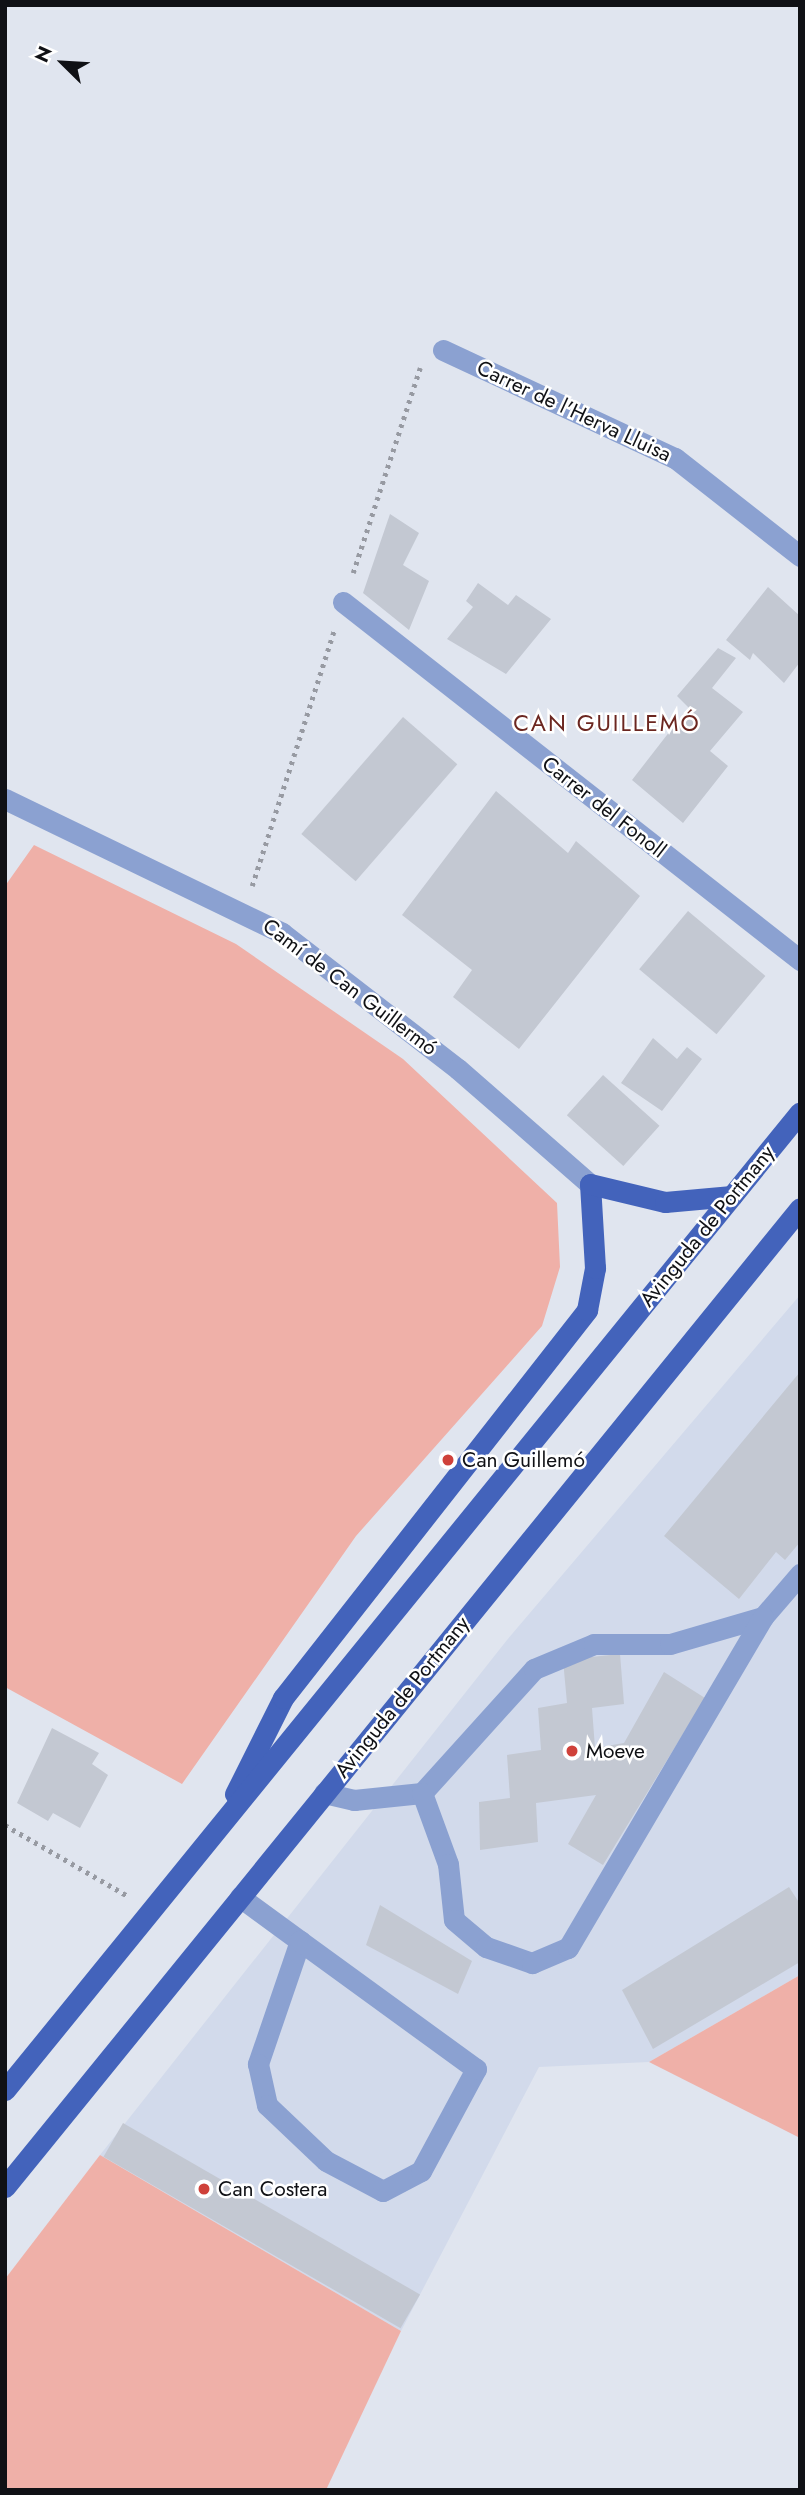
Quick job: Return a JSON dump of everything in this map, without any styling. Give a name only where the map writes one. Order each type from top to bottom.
[{"type":"main road","name":"Avinguda de Portmany","points":[[5,2090],[800,1112]]},
{"type":"main road","points":[[217,1830],[283,1698],[587,1310],[594,1268],[590,1184],[665,1202],[732,1196]]},
{"type":"main road","name":"Avinguda de Portmany","points":[[5,2187],[800,1208]]},
{"type":"street","name":"Carrer de l'Herva Lluisa","points":[[443,350],[675,458],[800,556]]},
{"type":"street","name":"Carrer del Fonoll","points":[[343,602],[800,960]]},
{"type":"street","name":"Camí de Can Guillermó","points":[[5,799],[282,933],[458,1069],[590,1184]]},
{"type":"street","points":[[422,1794],[447,1864],[454,1920],[486,1947],[532,1963],[568,1948],[763,1617],[800,1574]]},
{"type":"street","points":[[324,1793],[354,1800],[422,1794],[534,1669],[594,1644],[670,1644],[763,1617]]},
{"type":"street","points":[[240,1897],[477,2068],[421,2171],[383,2191],[326,2161],[267,2105],[258,2064],[300,1941]]},
{"type":"path","points":[[5,1825],[151,1909]]},
{"type":"shaded area","points":[[34,845],[236,944],[403,1059],[557,1203],[560,1267],[542,1326],[356,1536],[182,1784],[5,1687],[5,886]]},
{"type":"shaded area","points":[[800,1295],[800,1975],[649,2062],[539,2067],[401,2331],[100,2155],[507,1640]]},
{"type":"shaded area","points":[[800,1975],[800,2138],[649,2062]]},
{"type":"shaded area","points":[[100,2155],[401,2331],[326,2490],[5,2490],[5,2279]]},
{"type":"building","points":[[390,514],[419,533],[403,565],[429,581],[409,630],[363,593]]},
{"type":"building","points":[[478,583],[508,605],[516,595],[551,619],[506,674],[447,639],[473,607],[466,601]]},
{"type":"building","points":[[768,587],[800,616],[800,662],[784,683],[753,653],[750,660],[726,640]]},
{"type":"building","points":[[718,648],[736,658],[712,688],[743,712],[710,751],[728,766],[683,823],[632,780],[677,722],[681,727],[693,712],[677,696]]},
{"type":"building","points":[[403,717],[457,764],[356,881],[301,834]]},
{"type":"building","points":[[496,791],[568,853],[576,841],[640,896],[519,1049],[453,997],[472,970],[402,915]]},
{"type":"building","points":[[688,911],[765,976],[717,1034],[639,969]]},
{"type":"building","points":[[653,1038],[677,1059],[687,1047],[702,1059],[662,1111],[621,1083]]},
{"type":"building","points":[[603,1075],[659,1126],[623,1166],[567,1115]]},
{"type":"building","points":[[800,1372],[800,1542],[785,1560],[776,1552],[739,1599],[664,1536]]},
{"type":"building","points":[[620,1654],[624,1704],[592,1708],[595,1748],[624,1743],[664,1672],[705,1698],[603,1865],[568,1844],[596,1795],[536,1803],[538,1842],[480,1850],[479,1802],[510,1798],[507,1755],[541,1750],[538,1708],[567,1703],[563,1660]]},
{"type":"building","points":[[52,1728],[99,1753],[92,1764],[108,1775],[80,1828],[53,1813],[48,1821],[17,1803]]},
{"type":"building","points":[[789,1887],[800,1904],[800,1962],[653,2049],[622,1990]]},
{"type":"building","points":[[380,1905],[472,1961],[458,1994],[366,1945]]},
{"type":"building","points":[[123,2123],[420,2294],[401,2328],[104,2157]]},
{"type":"place","name":"Can Guillemó","points":[[448,1460]]},
{"type":"place","name":"Moeve","points":[[572,1751]]},
{"type":"place","name":"Can Costera","points":[[204,2189]]},
{"type":"district","name":"CAN GUILLEMÓ","points":[[607,723]]}]
